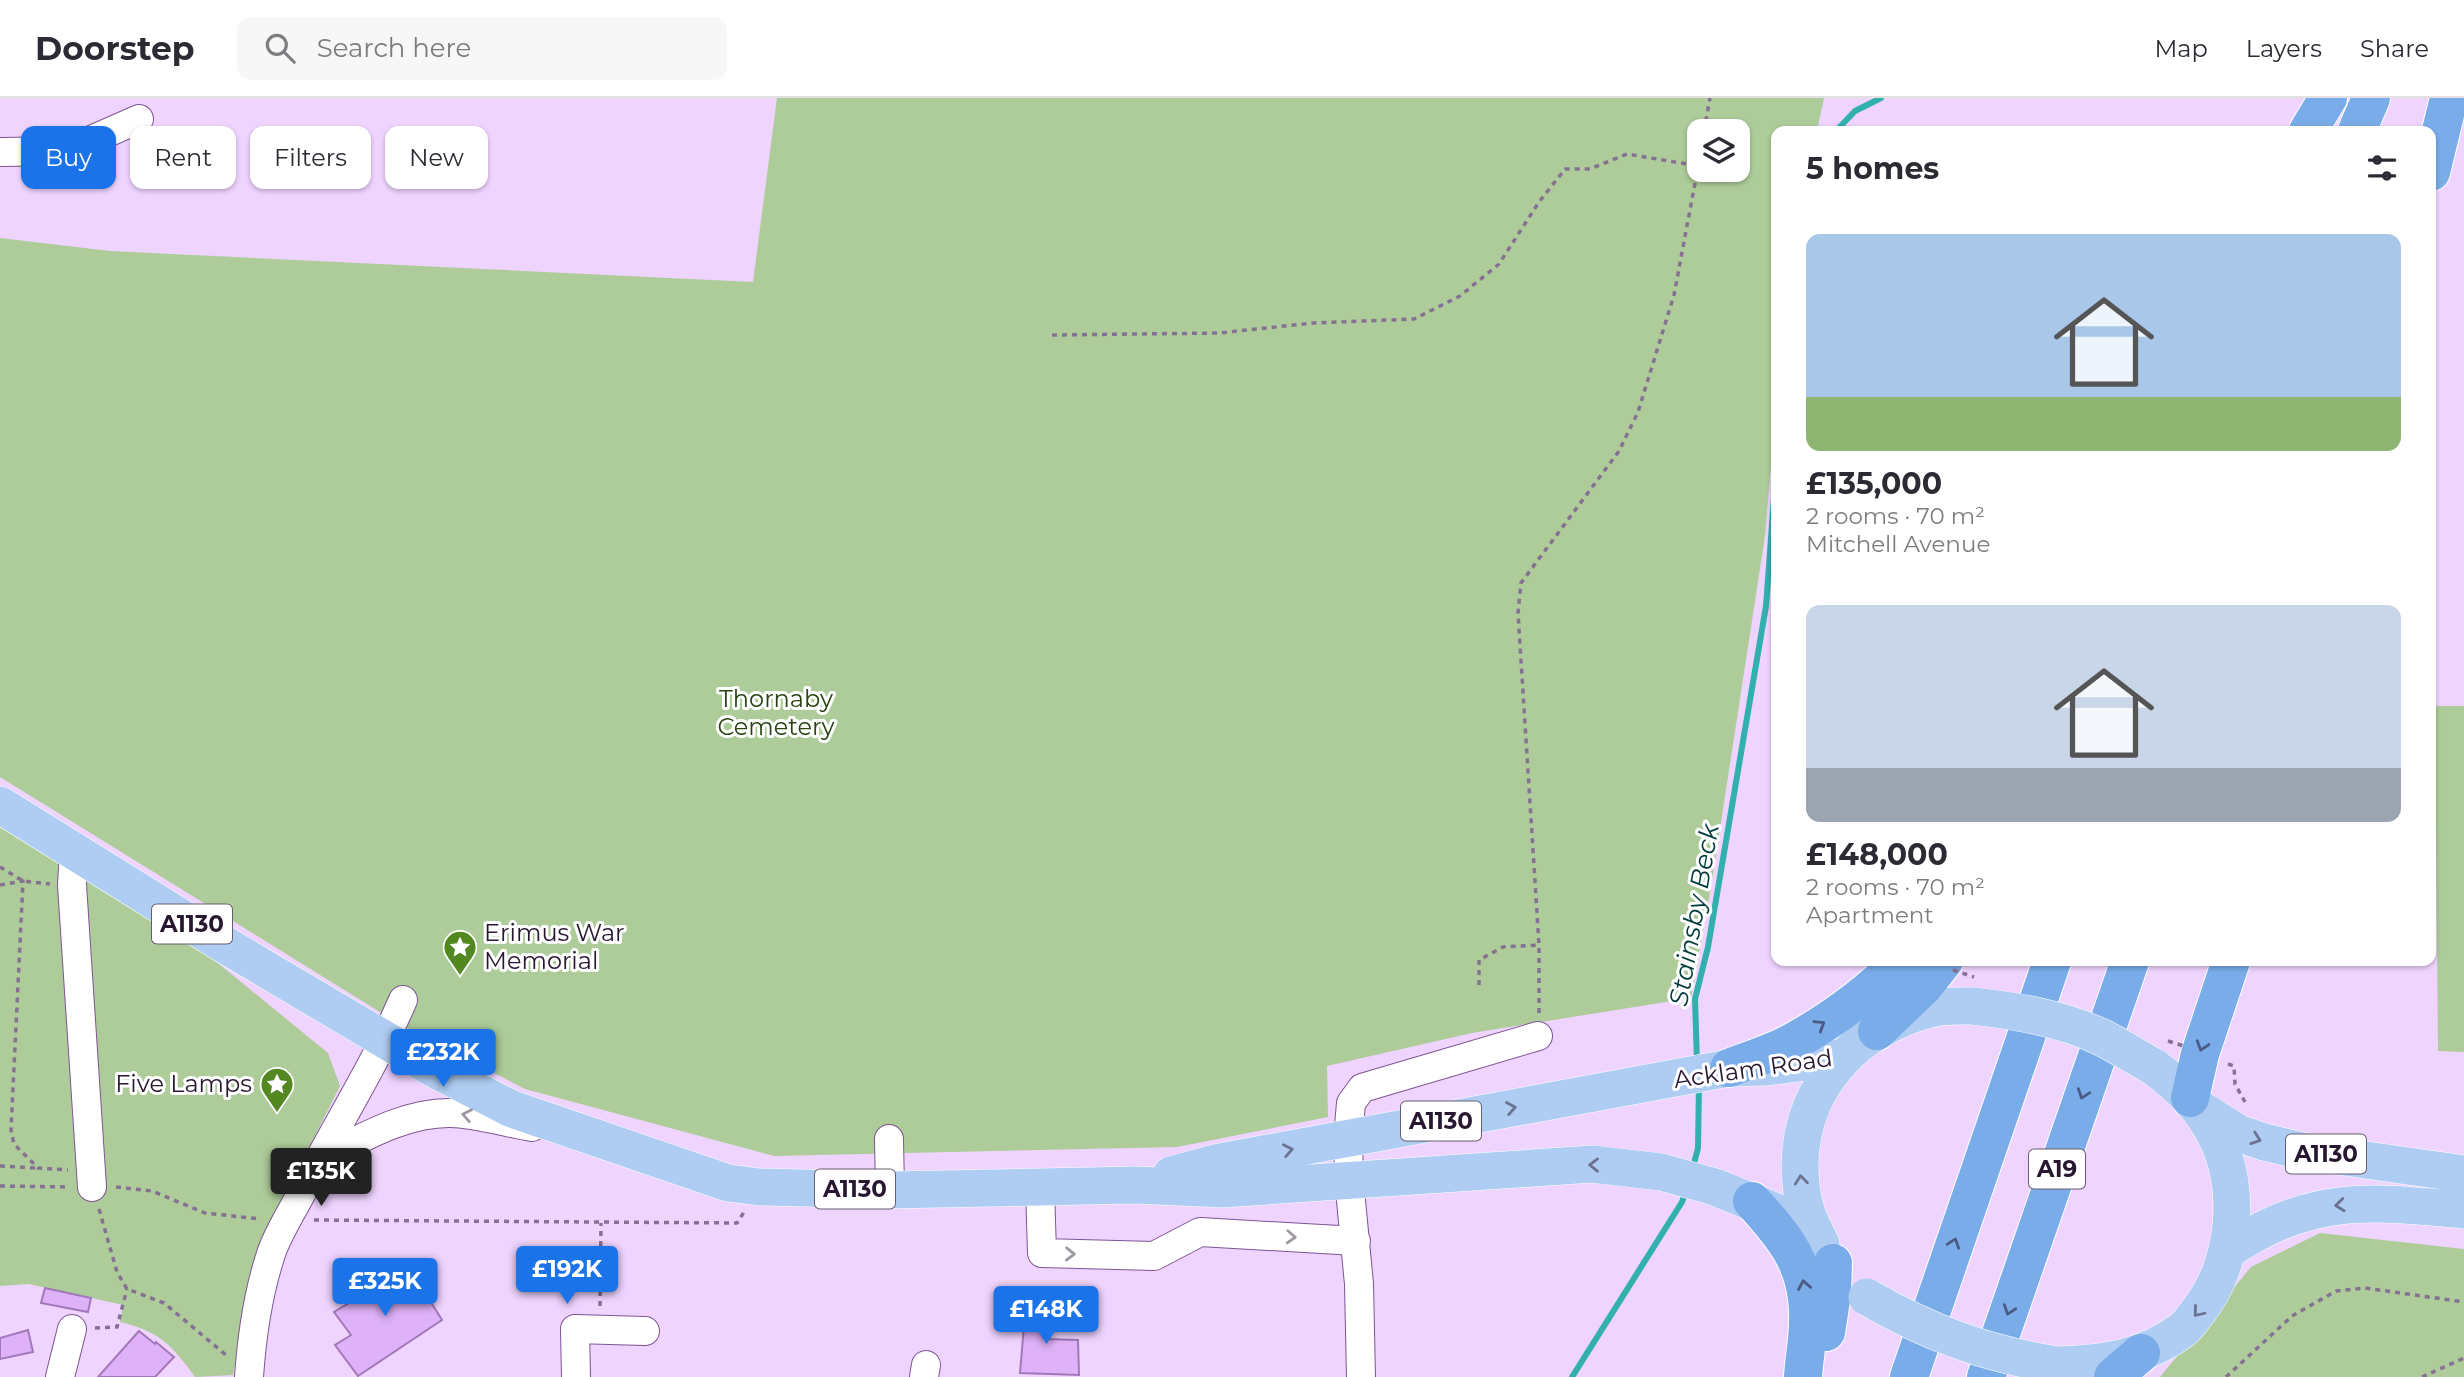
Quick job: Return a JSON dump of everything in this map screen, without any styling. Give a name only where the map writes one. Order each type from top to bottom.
[{"type":"highway","points":[[2300,126],[2313,98]]},
{"type":"highway","points":[[2311,126],[2328,98]]},
{"type":"highway","points":[[2359,126],[2371,98]]},
{"type":"highway","points":[[2421,126],[2434,98]]},
{"type":"highway","points":[[2436,151],[2449,98]]},
{"type":"highway","points":[[1724,1070],[1787,1045],[1825,1023],[1862,996],[1895,966]]},
{"type":"highway","points":[[1877,1031],[1924,986],[1940,966]]},
{"type":"highway","points":[[1909,1377],[2050,966]]},
{"type":"highway","name":"A19","points":[[1986,1377],[2128,966]]},
{"type":"highway","points":[[2193,1102],[2192,1050],[2229,966]]},
{"type":"highway","points":[[1752,1201],[1777,1229],[1799,1263],[1805,1283],[1808,1321],[1803,1377]]},
{"type":"highway","points":[[1812,1377],[1829,1321],[1827,1254]]},
{"type":"main road","name":"A1130","points":[[0,805],[73,868],[225,945],[436,1070],[512,1109],[728,1183],[760,1187],[890,1190],[1135,1185],[1223,1189],[1592,1164],[1626,1166],[1661,1172],[1752,1201],[1779,1213],[1827,1254]]},
{"type":"main road","points":[[1973,1006],[2005,1010],[2071,1025],[2101,1037],[2154,1067],[2193,1102],[2209,1123],[2220,1145],[2227,1168],[2231,1199],[2227,1251],[2220,1276],[2207,1301],[2184,1329],[2127,1365],[2108,1362],[2057,1365],[1987,1352],[1951,1340],[1917,1325],[1867,1297],[1852,1284],[1827,1254],[1805,1209],[1800,1176],[1801,1138],[1807,1115],[1822,1084],[1845,1057],[1877,1031],[1906,1016],[1933,1007],[1973,1006]]},
{"type":"main road","name":"Acklam Road","points":[[1348,1138],[1724,1070],[1792,1065],[1845,1057]]},
{"type":"main road","name":"A1130","points":[[2193,1102],[2238,1132],[2264,1142],[2302,1151],[2464,1174]]},
{"type":"main road","name":"A1130","points":[[1135,1185],[1220,1162],[1348,1138]]},
{"type":"main road","name":"A1130","points":[[2227,1251],[2276,1223],[2306,1211],[2338,1205],[2409,1205],[2464,1210]]},
{"type":"street","points":[[0,152],[66,151],[139,119]]},
{"type":"street","points":[[73,868],[92,1183]]},
{"type":"street","points":[[249,1376],[252,1336],[262,1282],[273,1248],[318,1160],[386,1040],[402,1000]]},
{"type":"street","points":[[1361,1377],[1356,1241],[1349,1180],[1348,1138],[1352,1102],[1362,1088],[1538,1036]]},
{"type":"street","points":[[318,1160],[371,1133],[416,1117],[452,1112],[583,1134]]},
{"type":"street","points":[[889,1139],[890,1190]]},
{"type":"street","points":[[1040,1188],[1042,1253],[1154,1256],[1200,1232],[1356,1241]]},
{"type":"street","points":[[60,1377],[72,1329]]},
{"type":"street","points":[[576,1377],[575,1329],[645,1331]]},
{"type":"path","points":[[1706,119],[1710,98]]},
{"type":"path","points":[[1052,335],[1219,333],[1313,323],[1414,319],[1460,296],[1499,264],[1538,202],[1564,169],[1590,169],[1628,154],[1687,162]]},
{"type":"path","points":[[1538,1036],[1541,987],[1518,613],[1521,583],[1619,451],[1638,412],[1674,295],[1696,182]]},
{"type":"path","points":[[0,867],[23,881]]},
{"type":"path","points":[[0,885],[73,868]]},
{"type":"path","points":[[23,881],[11,1130],[14,1144],[38,1168]]},
{"type":"path","points":[[1479,985],[1479,960],[1503,947],[1539,945]]},
{"type":"path","points":[[2192,1050],[2234,1066],[2235,1084],[2250,1108]]},
{"type":"path","points":[[0,1166],[38,1168],[92,1183],[152,1191],[205,1213],[234,1218]]},
{"type":"path","points":[[0,1186],[92,1183]]},
{"type":"path","points":[[92,1183],[117,1272],[127,1289],[164,1303],[249,1376]]},
{"type":"path","points":[[288,1220],[737,1223],[760,1187]]},
{"type":"path","points":[[600,1329],[601,1223]]},
{"type":"path","points":[[2227,1377],[2292,1316],[2336,1291],[2365,1288],[2464,1302]]},
{"type":"path","points":[[72,1329],[117,1327],[127,1289]]},
{"type":"path","points":[[2421,1377],[2464,1358]]},
{"type":"green space","name":"Thornaby Cemetery","points":[[777,98],[1824,98],[1818,126],[1771,126],[1771,465],[1765,536],[1712,881],[1691,998],[1472,1033],[1327,1066],[1328,1117],[1177,1147],[774,1156],[525,1089],[401,1025],[0,777],[0,238],[110,251],[753,282]]},
{"type":"green space","points":[[2436,706],[2464,706],[2464,1052],[2438,1051]]},
{"type":"green space","points":[[0,818],[191,941],[328,1053],[340,1086],[260,1245],[233,1375],[195,1377],[164,1341],[145,1330],[120,1322],[123,1305],[29,1284],[0,1286]]},
{"type":"green space","points":[[2320,1233],[2464,1249],[2464,1377],[2160,1377],[2251,1267]]},
{"type":"building","points":[[406,1265],[415,1278],[422,1273],[431,1287],[424,1291],[442,1320],[358,1376],[335,1345],[351,1335],[334,1312],[364,1294],[359,1287],[378,1275],[383,1281]]},
{"type":"building","points":[[45,1288],[91,1298],[88,1312],[41,1303]]},
{"type":"building","points":[[1026,1302],[1047,1303],[1046,1339],[1078,1340],[1079,1375],[1020,1373]]},
{"type":"building","points":[[28,1330],[33,1352],[0,1359],[0,1338]]},
{"type":"building","points":[[139,1331],[174,1357],[155,1377],[98,1377]]},
{"type":"waterway","name":"Stainsby Beck","points":[[1841,126],[1855,111],[1881,98]]},
{"type":"waterway","name":"Stainsby Beck","points":[[1697,1063],[1695,999],[1708,947],[1766,606],[1771,538]]},
{"type":"waterway","name":"Stainsby Beck","points":[[1693,1167],[1698,1148],[1699,1084]]},
{"type":"waterway","name":"Stainsby Beck","points":[[1572,1377],[1682,1202],[1686,1191]]},
{"type":"place","name":"Erimus War Memorial","points":[[460,977]]},
{"type":"place","name":"Five Lamps","points":[[277,1114]]}]
